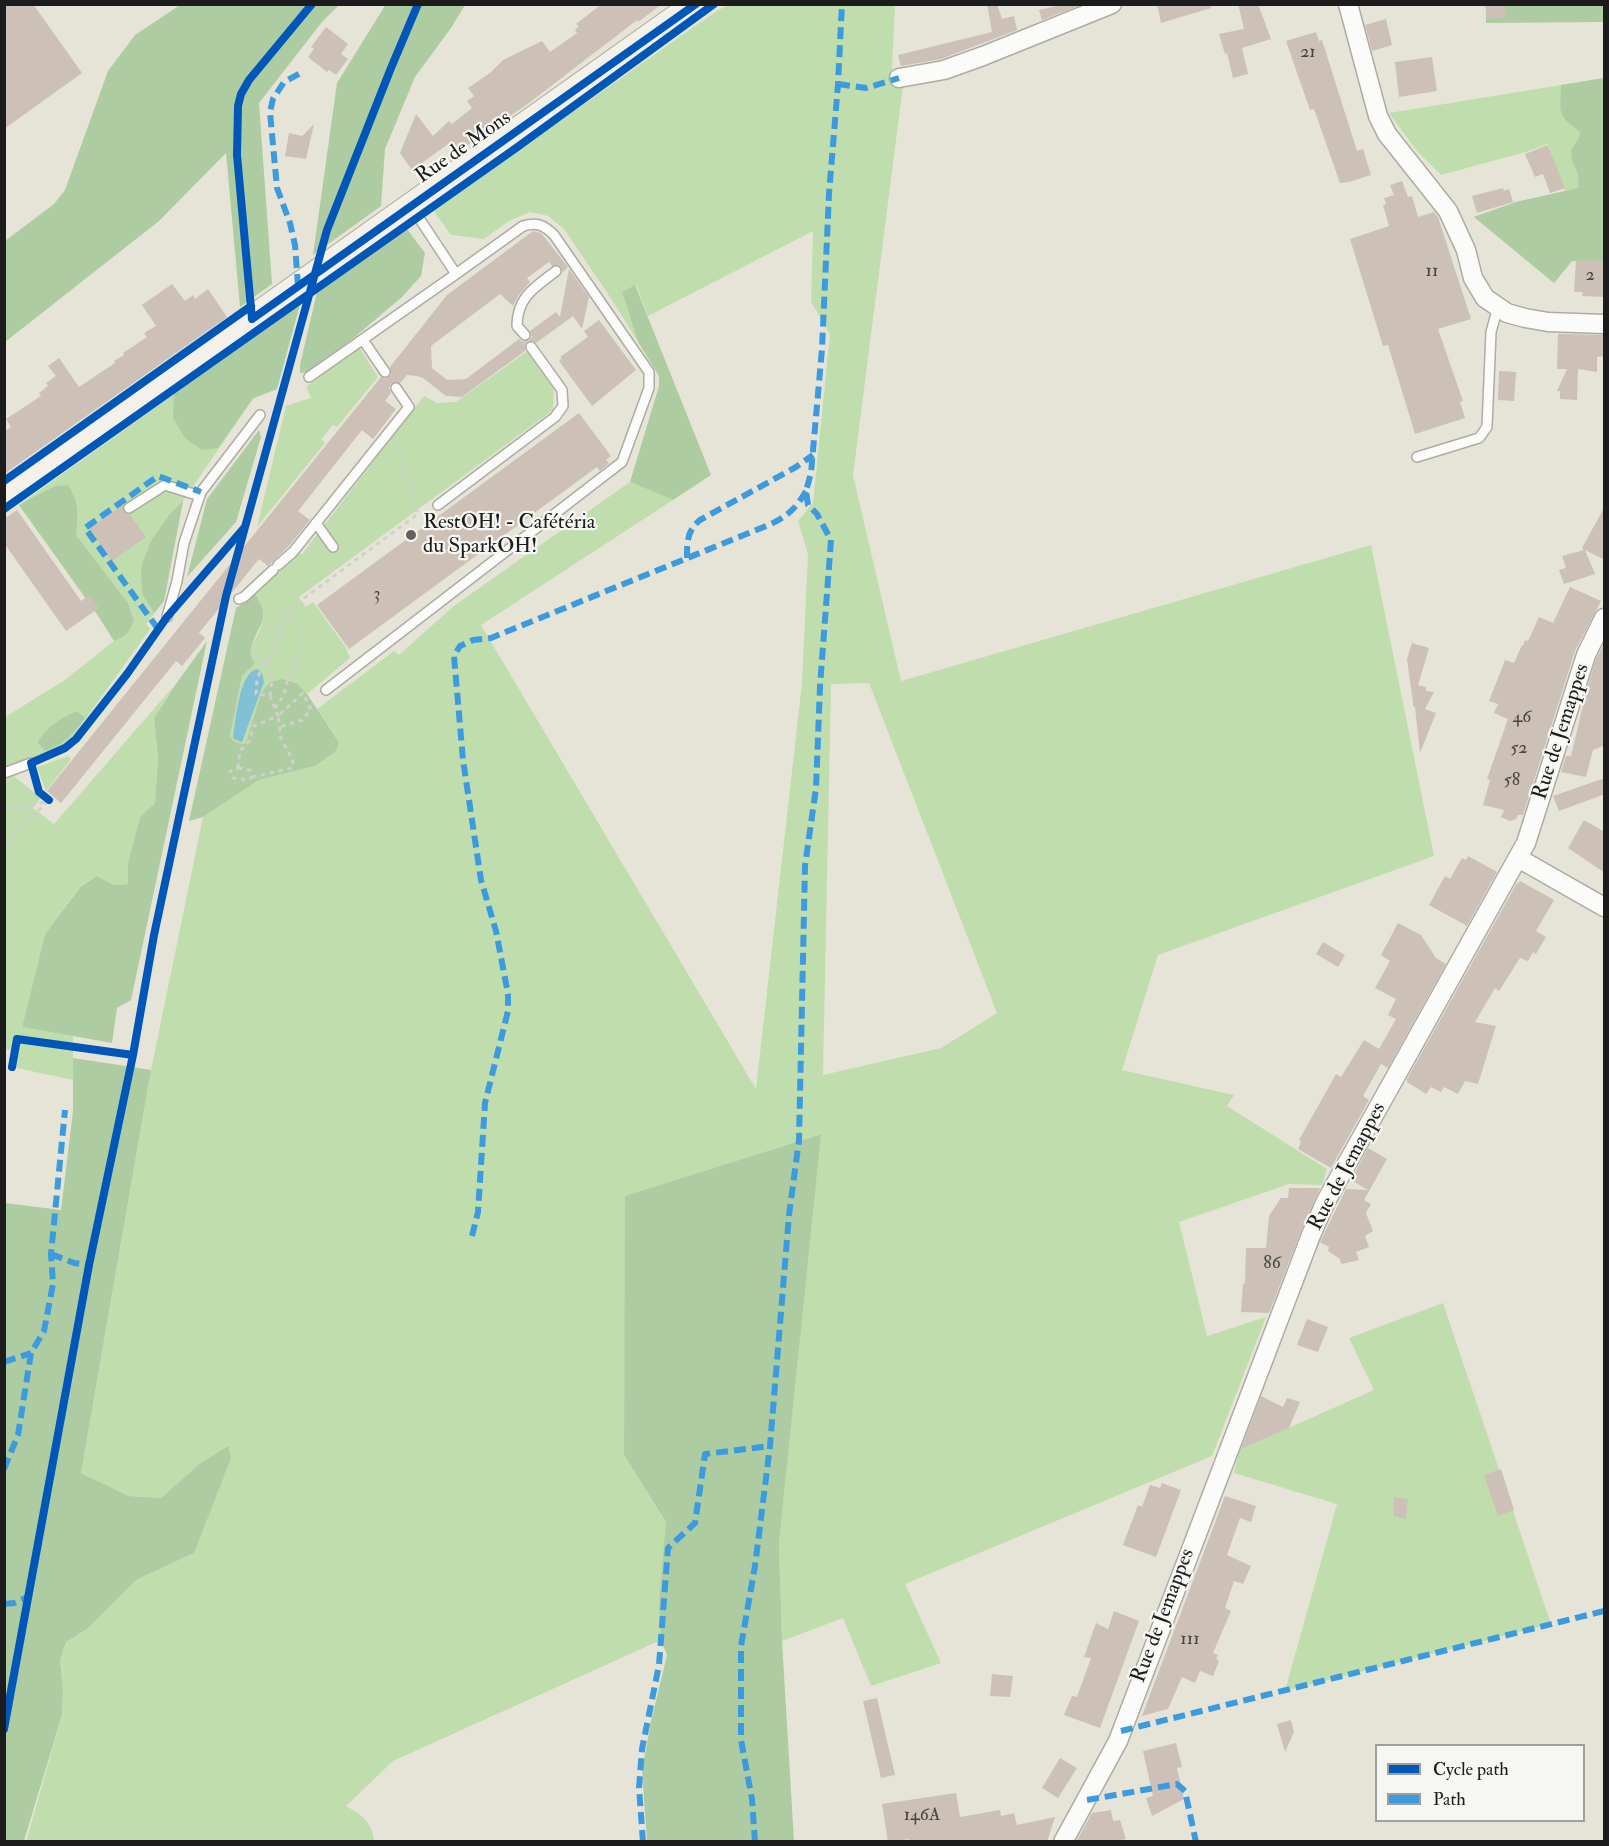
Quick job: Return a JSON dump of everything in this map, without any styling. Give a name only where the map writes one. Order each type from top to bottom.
[{"type":"main road","name":"Rue de Mons","points":[[4,495],[696,4]]},
{"type":"street","points":[[898,78],[944,70],[983,57],[1112,4]]},
{"type":"street","points":[[1348,4],[1378,117],[1392,140],[1448,211],[1466,249],[1473,278],[1485,298],[1507,313],[1525,318],[1548,322],[1605,324]]},
{"type":"street","name":"Rue de Jemappes","points":[[1063,1842],[1093,1789],[1121,1731],[1326,1201],[1518,858],[1529,834],[1586,655],[1605,618]]},
{"type":"street","points":[[1518,858],[1605,907]]},
{"type":"lane","points":[[411,207],[456,274]]},
{"type":"lane","points":[[309,377],[523,226],[533,224],[545,226],[649,372],[649,388],[622,462],[326,690]]},
{"type":"lane","points":[[525,335],[517,326],[522,302],[531,290],[556,271]]},
{"type":"lane","points":[[1417,457],[1479,438],[1488,428],[1491,332],[1498,307]]},
{"type":"lane","points":[[363,340],[385,372]]},
{"type":"lane","points":[[438,505],[555,417],[563,406],[562,390],[531,347]]},
{"type":"lane","points":[[239,599],[293,552],[409,407],[396,388]]},
{"type":"lane","points":[[167,617],[184,543],[200,496],[260,415]]},
{"type":"lane","points":[[129,508],[165,485],[200,496]]},
{"type":"lane","points":[[316,523],[333,547]]},
{"type":"lane","points":[[4,773],[30,763]]},
{"type":"path","points":[[270,663],[263,662],[254,656],[254,647],[269,627],[418,514],[392,429]]},
{"type":"path","points":[[252,777],[250,770],[238,768],[230,772],[233,778],[248,780],[252,777],[292,768],[292,760],[281,739],[279,716],[270,696],[272,680],[270,656],[278,639],[285,613]]},
{"type":"path","points":[[275,708],[284,695],[290,670],[311,637],[285,613]]},
{"type":"path","points":[[263,662],[257,681],[256,694],[270,696]]},
{"type":"path","points":[[238,768],[240,751],[249,741],[254,726],[279,716],[303,693],[311,710],[302,720],[280,727]]},
{"type":"path","points":[[30,763],[39,792],[49,801]]},
{"type":"path","points":[[4,808],[49,801]]},
{"type":"path","points":[[4,852],[13,835],[49,801]]},
{"type":"path","points":[[4,1037],[21,1040],[15,1051]]},
{"type":"green space","points":[[386,4],[465,5],[415,77],[385,149],[381,206],[313,255],[337,83]]},
{"type":"green space","points":[[732,4],[895,5],[892,71],[903,86],[853,475],[901,681],[1371,545],[1434,856],[1158,955],[1122,1070],[1234,1095],[1227,1106],[1327,1169],[1322,1185],[1289,1184],[1179,1222],[1207,1336],[1266,1317],[1212,1456],[905,1584],[941,1663],[871,1686],[843,1618],[782,1641],[779,1543],[820,1134],[626,1196],[624,1455],[666,1522],[668,1548],[661,1640],[393,1761],[346,1806],[365,1820],[371,1829],[374,1841],[26,1842],[62,1715],[63,1689],[60,1660],[66,1642],[87,1629],[136,1580],[194,1553],[198,1465],[161,1498],[129,1496],[81,1473],[151,1070],[203,817],[259,780],[315,766],[339,741],[317,709],[394,651],[399,655],[455,605],[630,482],[673,500],[481,625],[756,1089],[802,683],[808,554],[798,521],[813,503],[830,334],[811,302],[813,231],[648,316],[636,285],[622,292],[638,342],[564,229],[548,216],[530,212],[509,221],[484,239],[451,235],[433,210],[718,10]],"holes":[[[869,683],[997,1013],[941,1048],[823,1075],[831,684]]]},
{"type":"green space","points":[[180,5],[339,5],[322,22],[259,103],[272,284],[240,307],[226,153],[159,221],[5,342],[5,241],[54,204],[65,190],[108,71],[135,35]]},
{"type":"green space","points":[[1486,5],[1604,5],[1604,22],[1486,23]]},
{"type":"green space","points":[[1604,78],[1604,263],[1572,261],[1554,283],[1474,217],[1516,202],[1565,191],[1548,144],[1441,175],[1417,151],[1389,113]]},
{"type":"green space","points":[[1604,78],[1604,263],[1572,261],[1554,283],[1474,217],[1516,202],[1579,188],[1571,150],[1580,132],[1567,121],[1562,113],[1561,85]]},
{"type":"green space","points":[[407,229],[425,253],[421,276],[402,297],[350,341],[308,372],[300,373],[317,292]]},
{"type":"green space","points":[[635,285],[711,475],[673,500],[630,482],[659,386],[659,376],[638,342],[622,292]]},
{"type":"green space","points":[[300,304],[277,389],[253,399],[183,501],[164,601],[146,624],[150,629],[74,735],[61,748],[5,770],[5,717],[65,680],[115,640],[19,505]]},
{"type":"green space","points":[[300,304],[277,389],[253,398],[218,448],[202,450],[185,438],[173,418],[174,393]]},
{"type":"green space","points":[[359,347],[378,377],[337,427],[333,425],[321,439],[325,443],[257,527],[286,406],[311,398],[306,387]]},
{"type":"green space","points":[[529,350],[554,385],[553,410],[299,597],[306,607],[313,602],[345,646],[350,658],[307,694],[296,682],[283,679],[261,693],[246,742],[244,744],[234,741],[230,736],[242,676],[250,658],[249,648],[262,622],[256,594],[296,554],[302,554],[424,396],[437,403],[456,402]]},
{"type":"green space","points":[[259,430],[261,437],[236,522],[187,577],[207,499]]},
{"type":"green space","points":[[68,485],[75,498],[77,509],[76,535],[128,603],[134,621],[127,634],[114,641],[19,505],[55,486]]},
{"type":"green space","points":[[183,501],[164,601],[154,613],[142,593],[141,567],[151,541],[169,515]]},
{"type":"green space","points":[[256,594],[263,613],[250,651],[255,663],[242,676],[230,736],[238,743],[246,742],[261,693],[270,682],[283,679],[297,683],[307,694],[339,742],[335,752],[315,766],[259,780],[203,817],[189,821],[236,608]]},
{"type":"green space","points":[[207,641],[131,1000],[117,1008],[112,1043],[22,1027],[45,934],[81,886],[97,876],[114,885],[128,884],[128,862],[140,817],[155,803],[158,757],[154,718]]},
{"type":"green space","points":[[172,688],[154,718],[158,757],[155,803],[140,817],[128,861],[128,884],[114,885],[97,876],[81,885],[45,934],[22,1027],[73,1036],[73,1080],[12,1067],[15,1051],[5,1049],[4,775],[10,773],[41,798],[33,808],[54,824]]},
{"type":"green space","points":[[77,711],[85,718],[68,738],[45,751],[38,743],[49,728]]},
{"type":"green space","points":[[68,756],[71,759],[46,791],[37,767]]},
{"type":"green space","points":[[73,1058],[151,1070],[81,1473],[129,1496],[161,1498],[198,1465],[228,1446],[231,1458],[194,1553],[136,1580],[87,1629],[66,1642],[60,1660],[63,1689],[62,1715],[24,1841],[5,1841],[5,1203],[61,1210],[73,1111]]},
{"type":"green space","points":[[821,1134],[779,1543],[782,1641],[794,1841],[647,1841],[642,1770],[667,1655],[661,1640],[659,1604],[666,1522],[624,1455],[625,1196]]},
{"type":"green space","points":[[1443,1303],[1551,1624],[1285,1691],[1337,1504],[1234,1473],[1239,1450],[1374,1390],[1349,1338]]},
{"type":"water","points":[[257,669],[262,673],[264,682],[242,742],[234,739],[233,736],[239,698],[246,679],[251,672]]},
{"type":"building","points":[[4,4],[33,4],[82,73],[4,129]]},
{"type":"building","points":[[602,4],[662,4],[638,22],[637,20],[529,103],[458,152],[451,142],[412,170],[400,153],[416,114],[433,136],[449,121],[452,124],[472,108],[467,101],[474,96],[468,88],[490,73],[503,60],[542,41],[550,52],[577,33],[575,30],[579,26],[576,24]]},
{"type":"building","points":[[987,4],[997,4],[1002,19],[1014,16],[1017,30],[941,59],[901,66],[898,55],[992,32]]},
{"type":"building","points":[[1066,4],[1078,6],[1042,20],[1039,10]]},
{"type":"building","points":[[1157,4],[1210,4],[1211,8],[1161,23]]},
{"type":"building","points":[[1238,4],[1258,4],[1271,39],[1242,48],[1248,74],[1233,78],[1227,53],[1225,54],[1219,34],[1244,29]]},
{"type":"building","points":[[1485,4],[1504,4],[1506,18],[1487,19]]},
{"type":"building","points":[[1386,19],[1392,45],[1372,51],[1365,25]]},
{"type":"building","points":[[326,27],[348,44],[341,54],[348,59],[336,75],[329,70],[327,72],[308,57],[314,49],[311,47]]},
{"type":"building","points":[[1316,32],[1319,41],[1322,40],[1357,151],[1363,149],[1371,175],[1349,182],[1340,183],[1314,109],[1310,110],[1286,41]]},
{"type":"building","points":[[1432,57],[1437,91],[1399,97],[1395,62]]},
{"type":"building","points":[[314,124],[306,159],[285,156],[289,133],[302,136]]},
{"type":"building","points":[[1548,145],[1565,188],[1550,193],[1543,174],[1535,177],[1525,154]]},
{"type":"building","points":[[1402,181],[1408,197],[1412,196],[1418,217],[1434,212],[1438,217],[1471,319],[1438,329],[1463,401],[1460,402],[1465,418],[1415,434],[1388,345],[1383,346],[1350,239],[1389,226],[1383,205],[1386,204],[1384,198],[1394,195],[1390,185]]},
{"type":"building","points":[[1503,188],[1504,191],[1509,189],[1513,202],[1477,213],[1472,196]]},
{"type":"building","points":[[533,231],[541,233],[568,267],[563,272],[559,265],[552,266],[549,262],[527,278],[530,282],[513,306],[500,294],[431,346],[432,368],[447,380],[466,379],[519,339],[523,342],[529,340],[532,337],[530,331],[556,312],[560,317],[569,269],[589,297],[582,329],[573,316],[536,343],[528,341],[525,351],[462,397],[446,396],[417,376],[407,375],[400,383],[392,383],[389,388],[391,393],[385,401],[396,409],[373,439],[362,430],[298,511],[310,520],[288,547],[268,566],[259,559],[199,633],[205,638],[182,666],[176,661],[61,803],[47,791],[381,377],[386,379],[391,375],[390,367],[447,295]]},
{"type":"building","points":[[1605,260],[1605,297],[1582,296],[1583,292],[1574,292],[1576,261]]},
{"type":"building","points":[[172,284],[185,301],[193,295],[195,299],[208,289],[227,317],[4,474],[4,432],[11,427],[6,419],[41,396],[39,393],[48,386],[46,383],[56,376],[48,366],[59,358],[79,387],[115,363],[114,361],[124,355],[123,353],[147,337],[144,333],[156,326],[142,305]]},
{"type":"building","points":[[599,320],[636,370],[592,406],[559,361],[562,358],[560,357],[588,337],[584,331]]},
{"type":"building","points":[[1558,334],[1605,335],[1605,356],[1597,357],[1597,372],[1578,369],[1577,400],[1560,399],[1560,391],[1557,391],[1567,369],[1557,369]]},
{"type":"building","points":[[1499,371],[1516,372],[1514,401],[1498,400]]},
{"type":"building","points":[[579,413],[611,456],[606,460],[609,463],[600,471],[597,467],[349,649],[317,605]]},
{"type":"building","points":[[123,505],[124,512],[130,515],[146,537],[112,561],[89,529]]},
{"type":"building","points":[[1605,506],[1605,560],[1585,550],[1595,574],[1564,584],[1559,570],[1566,568],[1562,556],[1584,550],[1582,548]]},
{"type":"building","points":[[17,510],[81,601],[90,595],[99,608],[66,631],[4,543],[4,519]]},
{"type":"building","points":[[1570,587],[1601,601],[1575,651],[1523,815],[1518,815],[1516,819],[1510,821],[1501,817],[1504,810],[1483,805],[1490,780],[1487,779],[1508,719],[1494,713],[1498,704],[1489,701],[1505,660],[1514,663],[1539,617],[1553,623]]},
{"type":"building","points":[[1412,643],[1429,648],[1418,685],[1426,687],[1426,691],[1434,692],[1425,709],[1436,713],[1420,753],[1407,659]]},
{"type":"building","points":[[1605,643],[1605,745],[1593,750],[1586,777],[1561,772],[1566,756],[1571,756],[1596,659]]},
{"type":"building","points":[[1605,778],[1605,794],[1559,811],[1553,796]]},
{"type":"building","points":[[1584,820],[1605,832],[1605,873],[1568,848]]},
{"type":"building","points":[[1468,856],[1497,872],[1467,926],[1429,905],[1445,876],[1450,879],[1462,858],[1466,860]]},
{"type":"building","points":[[1520,881],[1554,900],[1536,931],[1546,937],[1536,954],[1533,952],[1528,961],[1520,958],[1499,991],[1495,988],[1475,1022],[1496,1026],[1478,1084],[1465,1081],[1458,1094],[1444,1087],[1441,1092],[1431,1087],[1426,1094],[1407,1082],[1407,1079]]},
{"type":"building","points":[[1398,923],[1421,935],[1436,958],[1446,964],[1388,1068],[1381,1064],[1363,1096],[1369,1100],[1331,1168],[1298,1149],[1301,1142],[1299,1140],[1336,1074],[1341,1077],[1364,1040],[1379,1049],[1396,1019],[1388,1015],[1396,999],[1375,988],[1390,961],[1381,955]]},
{"type":"building","points":[[1323,942],[1345,955],[1338,967],[1316,954]]},
{"type":"building","points":[[1368,1148],[1387,1159],[1364,1200],[1371,1204],[1366,1213],[1373,1231],[1365,1236],[1369,1247],[1356,1252],[1359,1260],[1341,1264],[1340,1259],[1328,1251],[1329,1247],[1320,1242],[1346,1189],[1368,1190],[1351,1180]]},
{"type":"building","points":[[1289,1188],[1320,1188],[1269,1313],[1241,1312],[1243,1283],[1245,1284],[1246,1248],[1266,1248],[1269,1216],[1281,1198],[1288,1198]]},
{"type":"building","points":[[1307,1319],[1328,1327],[1318,1352],[1297,1345]]},
{"type":"building","points":[[1261,1396],[1283,1407],[1287,1398],[1300,1402],[1289,1428],[1241,1449]]},
{"type":"building","points":[[1501,1469],[1514,1510],[1498,1516],[1484,1475]]},
{"type":"building","points":[[1162,1483],[1181,1490],[1156,1557],[1123,1545],[1138,1505],[1142,1507],[1150,1485],[1160,1488]]},
{"type":"building","points":[[1225,1496],[1256,1506],[1251,1522],[1240,1518],[1227,1555],[1251,1566],[1243,1584],[1234,1581],[1225,1608],[1231,1611],[1213,1653],[1218,1655],[1216,1659],[1219,1661],[1213,1676],[1200,1671],[1195,1683],[1182,1677],[1168,1709],[1142,1716]]},
{"type":"building","points":[[1394,1497],[1408,1499],[1406,1519],[1393,1516]]},
{"type":"building","points":[[1114,1611],[1139,1621],[1100,1728],[1064,1715],[1072,1696],[1077,1697],[1091,1658],[1084,1657],[1096,1623],[1108,1629]]},
{"type":"building","points":[[992,1674],[1013,1676],[1010,1697],[990,1696]]},
{"type":"building","points":[[877,1698],[895,1775],[881,1778],[863,1701]]},
{"type":"building","points":[[1291,1720],[1294,1732],[1285,1752],[1277,1724]]},
{"type":"building","points":[[1176,1743],[1182,1767],[1177,1768],[1184,1799],[1152,1816],[1146,1798],[1153,1796],[1143,1751]]},
{"type":"building","points":[[1060,1758],[1077,1768],[1058,1798],[1042,1788]]},
{"type":"building","points":[[956,1793],[960,1817],[1000,1810],[1001,1816],[1014,1813],[1017,1825],[1055,1817],[1047,1842],[909,1842],[909,1839],[888,1842],[882,1804]]},
{"type":"building","points":[[1111,1810],[1113,1821],[1120,1820],[1126,1839],[1112,1842],[1076,1842],[1092,1813]]},
{"type":"marked path","points":[[755,1842],[752,1799],[741,1740],[741,1646],[755,1566],[770,1446],[789,1215],[799,1140],[805,866],[816,788],[820,686],[831,540],[817,514],[808,505],[806,491],[811,473],[822,349],[829,194],[842,4]]},
{"type":"marked path","points":[[298,286],[295,245],[290,223],[277,188],[270,112],[273,99],[284,82],[304,71]]},
{"type":"marked path","points":[[838,84],[866,88],[899,78]]},
{"type":"marked path","points":[[687,558],[687,546],[692,528],[700,520],[796,467],[813,455]]},
{"type":"marked path","points":[[158,629],[85,528],[158,476],[201,492]]},
{"type":"marked path","points":[[472,1236],[478,1212],[485,1103],[508,1011],[508,994],[496,931],[481,880],[463,760],[454,656],[460,646],[473,640],[491,638],[771,524],[792,510],[806,491]]},
{"type":"marked path","points":[[4,1469],[18,1435],[31,1353],[44,1331],[53,1284],[51,1254],[65,1110]]},
{"type":"marked path","points":[[51,1254],[74,1263],[89,1265]]},
{"type":"marked path","points":[[4,1362],[31,1353]]},
{"type":"marked path","points":[[643,1842],[639,1788],[642,1749],[659,1665],[668,1548],[695,1523],[705,1454],[770,1446]]},
{"type":"marked path","points":[[4,1604],[14,1603],[30,1596]]},
{"type":"marked path","points":[[1121,1731],[1604,1611]]},
{"type":"marked path","points":[[1087,1800],[1177,1784],[1185,1791],[1196,1842]]},
{"type":"cycle path","points":[[252,319],[237,155],[238,106],[241,94],[249,80],[312,4]]},
{"type":"cycle path","points":[[4,1729],[89,1265],[133,1055],[154,935],[226,596],[327,230],[418,4]]},
{"type":"cycle path","points":[[252,319],[696,4]]},
{"type":"cycle path","points":[[4,509],[516,148],[714,4]]},
{"type":"cycle path","points":[[4,481],[251,306]]},
{"type":"cycle path","points":[[49,800],[39,792],[31,763],[65,748],[76,739],[127,674],[167,617],[244,528]]},
{"type":"cycle path","points":[[12,1067],[17,1039],[133,1055]]},
{"type":"place","name":"RestOH! - Cafétéria du SparkOH!","points":[[411,535]]}]
